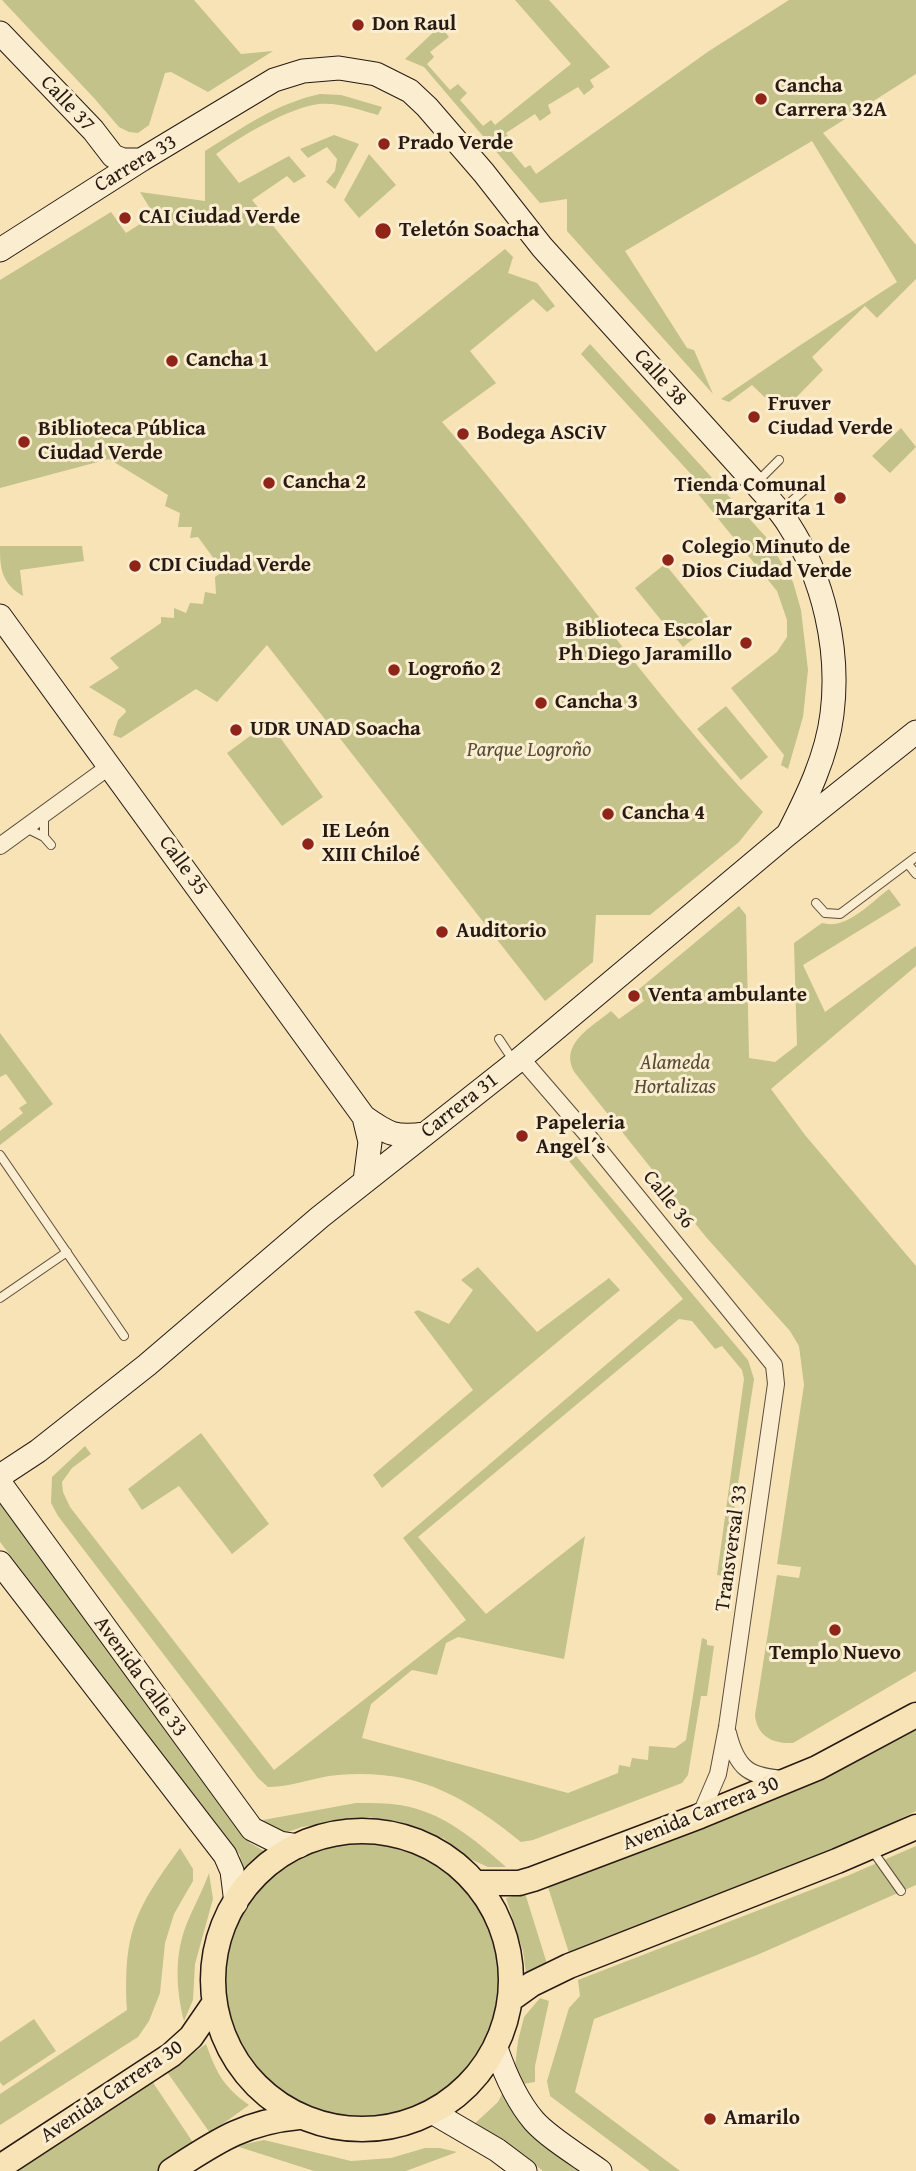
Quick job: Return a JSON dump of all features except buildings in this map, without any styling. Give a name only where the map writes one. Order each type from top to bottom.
[{"type":"main road","name":"Avenida Carrera 30","points":[[477,1883],[519,1883],[533,1879],[700,1816],[817,1768],[916,1715]]},
{"type":"main road","points":[[511,1999],[532,1984],[569,1966],[871,1848],[916,1827]]},
{"type":"main road","points":[[380,1832],[416,1841],[449,1858],[477,1883],[507,1937],[512,1968],[511,1999],[506,2025],[496,2049],[469,2085],[432,2112],[396,2125],[358,2129],[299,2117],[280,2108],[237,2062],[223,2038],[213,2005],[213,1973],[217,1946],[236,1903],[258,1874],[281,1856],[299,1846],[343,1833],[380,1832]]},
{"type":"main road","name":"Avenida Carrera 30","points":[[0,2166],[172,2055],[191,2037],[213,2005]]},
{"type":"main road","points":[[171,2171],[225,2138],[255,2124],[299,2117]]},
{"type":"street","name":"Calle 37","points":[[0,33],[93,130],[113,156],[123,160],[141,160]]},
{"type":"street","name":"Calle 38","points":[[274,80],[303,71],[339,68],[376,74],[410,91],[484,173],[542,247],[780,512],[817,577],[829,630],[833,674],[832,716],[826,740],[808,794],[788,834]]},
{"type":"street","name":"Carrera 33","points":[[0,250],[141,160],[274,80]]},
{"type":"street","name":"Calle 35","points":[[0,616],[364,1117],[385,1133],[403,1137],[425,1134]]},
{"type":"street","name":"Carrera 31","points":[[0,1476],[38,1451],[147,1365],[365,1181],[518,1060],[788,834],[916,732]]},
{"type":"street","points":[[0,846],[110,766]]},
{"type":"street","name":"Calle 36","points":[[518,1060],[584,1131],[771,1359],[776,1374]]},
{"type":"street","name":"Calle 35","points":[[364,1117],[370,1142],[365,1181]]},
{"type":"street","name":"Transversal 33","points":[[700,1816],[718,1774],[727,1727],[752,1564],[776,1374]]},
{"type":"street","name":"Avenida Calle 33","points":[[0,1483],[252,1829],[280,1843],[299,1846]]},
{"type":"street","name":"Avenida Calle 33","points":[[0,1563],[225,1856],[232,1871],[236,1903]]},
{"type":"street","name":"Transversal 33","points":[[727,1727],[733,1750],[742,1766],[759,1775],[790,1779]]},
{"type":"street","points":[[496,2049],[504,2073],[518,2099],[536,2123],[600,2171]]},
{"type":"street","points":[[432,2112],[497,2150],[525,2171]]},
{"type":"lane","points":[[755,484],[779,460]]},
{"type":"lane","points":[[780,512],[803,491]]},
{"type":"lane","points":[[44,815],[44,836]]},
{"type":"lane","points":[[26,828],[44,836],[51,845]]},
{"type":"lane","points":[[816,903],[825,913],[839,914],[916,857]]},
{"type":"lane","points":[[908,864],[916,874]]},
{"type":"lane","points":[[499,1040],[518,1060]]},
{"type":"lane","points":[[0,1155],[124,1336]]},
{"type":"lane","points":[[0,1298],[66,1252]]},
{"type":"lane","points":[[871,1848],[901,1891]]},
{"type":"green space","points":[[2,0],[194,0],[241,54],[273,51],[208,92],[171,72],[165,73],[149,125],[138,133],[129,132],[119,127]]},
{"type":"green space","points":[[515,0],[549,0],[610,67],[590,80],[594,87],[584,95],[578,87],[548,105],[551,113],[540,121],[535,114],[506,133],[511,142],[506,145],[525,168],[530,165],[536,174],[709,51],[789,0],[916,0],[916,74],[823,133],[916,245],[916,279],[877,318],[865,306],[812,357],[823,370],[781,413],[752,385],[729,402],[721,399],[897,282],[812,141],[625,251],[687,348],[694,350],[713,394],[567,231],[567,199],[540,203],[424,67],[405,59],[440,26],[449,37],[430,52],[434,57],[427,64],[450,90],[458,84],[467,93],[460,100],[483,126],[491,120],[495,125],[571,64]]},
{"type":"green space","name":"Parque Logroño","points":[[320,94],[341,95],[382,107],[378,115],[334,104],[307,107],[265,124],[216,154],[239,183],[289,156],[306,176],[294,183],[287,176],[252,200],[376,352],[505,249],[513,257],[508,273],[537,283],[555,306],[547,312],[533,299],[470,351],[496,383],[442,422],[523,519],[680,717],[763,812],[739,842],[650,915],[596,915],[593,962],[545,1001],[267,645],[217,702],[196,689],[121,738],[113,735],[118,720],[126,712],[125,709],[89,687],[119,668],[110,658],[161,623],[161,617],[174,618],[174,608],[186,613],[190,603],[203,604],[205,592],[216,594],[215,577],[223,571],[198,537],[190,538],[192,527],[178,527],[180,513],[165,506],[168,495],[109,459],[0,488],[0,280],[111,212],[126,233],[154,215],[140,192],[205,201],[205,151],[274,110]]},
{"type":"green space","points":[[334,135],[359,144],[335,189],[326,182],[335,171],[337,159],[327,147],[308,158],[300,149]]},
{"type":"green space","points":[[369,154],[396,185],[359,218],[344,200]]},
{"type":"green space","points":[[590,344],[766,537],[793,582],[801,610],[808,670],[803,717],[788,769],[781,765],[784,755],[731,688],[777,652],[787,637],[787,620],[777,591],[694,489],[700,484],[581,354]]},
{"type":"green space","points":[[901,428],[916,447],[890,473],[872,456]]},
{"type":"green space","points":[[0,546],[82,546],[84,561],[20,570],[23,596],[10,586],[3,574]]},
{"type":"green space","points":[[665,564],[713,623],[683,647],[635,588]]},
{"type":"green space","points":[[726,706],[768,757],[741,780],[697,729]]},
{"type":"green space","points":[[269,722],[323,797],[282,826],[227,753]]},
{"type":"green space","name":"Alameda Hortalizas","points":[[889,889],[901,905],[803,965],[825,1012],[916,946],[916,966],[771,1089],[805,1135],[916,1266],[916,1671],[793,1743],[786,1743],[763,1734],[756,1723],[755,1715],[777,1575],[799,1578],[801,1567],[777,1564],[804,1385],[799,1346],[790,1331],[706,1237],[575,1073],[571,1053],[580,1037],[611,1011],[619,1019],[644,1001],[638,990],[739,906],[746,915],[749,1058],[775,1062],[797,1045],[794,943],[822,923],[840,923],[849,919]]},
{"type":"green space","points":[[0,1033],[53,1104],[0,1145],[0,1131],[23,1113],[19,1108],[27,1103],[6,1074],[0,1077]]},
{"type":"green space","points":[[576,1156],[748,1360],[754,1379],[724,1576],[717,1575],[744,1379],[742,1370],[722,1346],[715,1349],[692,1321],[679,1319],[418,1537],[486,1614],[585,1536],[564,1659],[458,1637],[446,1643],[437,1675],[412,1670],[371,1704],[362,1738],[568,1793],[618,1773],[619,1765],[630,1767],[632,1758],[648,1760],[649,1746],[675,1748],[686,1740],[702,1638],[707,1640],[707,1645],[714,1646],[707,1696],[701,1696],[688,1775],[682,1783],[533,1840],[521,1842],[457,1798],[436,1788],[391,1776],[338,1775],[268,1787],[258,1778],[58,1516],[51,1503],[52,1477],[85,1446],[91,1454],[72,1468],[62,1482],[70,1507],[274,1770],[466,1620],[403,1538],[683,1299],[569,1161]]},
{"type":"green space","points":[[478,1267],[537,1332],[609,1278],[620,1290],[382,1488],[373,1475],[473,1390],[414,1312],[418,1310],[449,1324],[473,1290],[461,1280]]},
{"type":"green space","points":[[201,1433],[269,1524],[232,1554],[179,1486],[142,1510],[128,1489]]},
{"type":"green space","points":[[0,1502],[239,1831],[250,1843],[266,1852],[242,1876],[240,1855],[0,1542]]},
{"type":"green space","points":[[916,1724],[916,1811],[858,1840],[569,1953],[548,1887],[823,1773]]},
{"type":"green space","points":[[356,1803],[400,1805],[430,1814],[470,1837],[506,1867],[488,1867],[470,1859],[443,1838],[370,1817],[302,1827],[285,1833],[275,1832],[263,1820]]},
{"type":"green space","points":[[377,1842],[416,1852],[428,1858],[451,1873],[470,1892],[491,1927],[499,1953],[499,2007],[491,2033],[478,2057],[461,2078],[440,2095],[416,2108],[377,2118],[349,2118],[310,2108],[298,2102],[275,2087],[256,2068],[235,2033],[227,2007],[225,1966],[235,1927],[241,1915],[256,1892],[275,1873],[310,1852],[336,1844]]},
{"type":"green space","points":[[916,1846],[916,1885],[757,1955],[594,2019],[575,2092],[680,2171],[650,2171],[550,2096],[547,2081],[569,2008],[580,1996],[578,1980],[847,1876]]},
{"type":"green space","points":[[180,1848],[193,1869],[193,1881],[174,1914],[165,1943],[160,1993],[149,2021],[138,2037],[0,2125],[0,2094],[127,2010],[127,1960],[135,1923],[152,1888]]},
{"type":"green space","points":[[209,1873],[213,1899],[195,1964],[193,2000],[184,2021],[178,1984],[180,1947],[187,1923]]},
{"type":"green space","points":[[525,1893],[548,1967],[526,1973],[523,1951],[506,1898]]},
{"type":"green space","points":[[540,1998],[549,2001],[535,2066],[535,2082],[523,2084],[515,2066],[518,2041],[524,2017]]},
{"type":"green space","points":[[34,2019],[56,2051],[3,2086],[0,2082],[0,2042]]},
{"type":"green space","points":[[206,2044],[222,2079],[249,2105],[210,2133],[167,2072]]},
{"type":"green space","points":[[152,2081],[196,2147],[159,2171],[13,2171]]},
{"type":"green space","points":[[504,2090],[581,2171],[543,2171],[513,2148],[471,2127],[498,2102]]},
{"type":"green space","points":[[264,2140],[351,2161],[391,2158],[425,2148],[457,2152],[406,2171],[314,2171],[236,2146]]},
{"type":"place","name":"Don Raul","points":[[358,25]]},
{"type":"place","name":"Cancha Carrera 32A","points":[[761,99]]},
{"type":"place","name":"Prado Verde","points":[[384,144]]},
{"type":"place","name":"CAI Ciudad Verde","points":[[125,218]]},
{"type":"place","name":"Teletón Soacha","points":[[383,231]]},
{"type":"place","name":"Cancha 1","points":[[172,361]]},
{"type":"place","name":"Fruver Ciudad Verde","points":[[754,417]]},
{"type":"place","name":"Bodega ASCiV","points":[[463,434]]},
{"type":"place","name":"Biblioteca Pública Ciudad Verde","points":[[24,442]]},
{"type":"place","name":"Cancha 2","points":[[269,483]]},
{"type":"place","name":"Tienda Comunal Margarita 1","points":[[840,498]]},
{"type":"place","name":"Colegio Minuto de Dios Ciudad Verde","points":[[668,560]]},
{"type":"place","name":"CDI Ciudad Verde","points":[[135,566]]},
{"type":"place","name":"Biblioteca Escolar Ph Diego Jaramillo","points":[[746,643]]},
{"type":"place","name":"Logroño 2","points":[[394,670]]},
{"type":"place","name":"Cancha 3","points":[[541,703]]},
{"type":"place","name":"UDR UNAD Soacha","points":[[236,730]]},
{"type":"place","name":"Cancha 4","points":[[608,814]]},
{"type":"place","name":"IE León XIII Chiloé","points":[[308,844]]},
{"type":"place","name":"Auditorio","points":[[442,932]]},
{"type":"place","name":"Venta ambulante","points":[[634,996]]},
{"type":"place","name":"Papeleria Angel´s","points":[[522,1136]]},
{"type":"place","name":"Templo Nuevo","points":[[835,1630]]},
{"type":"place","name":"Amarilo","points":[[710,2119]]}]
